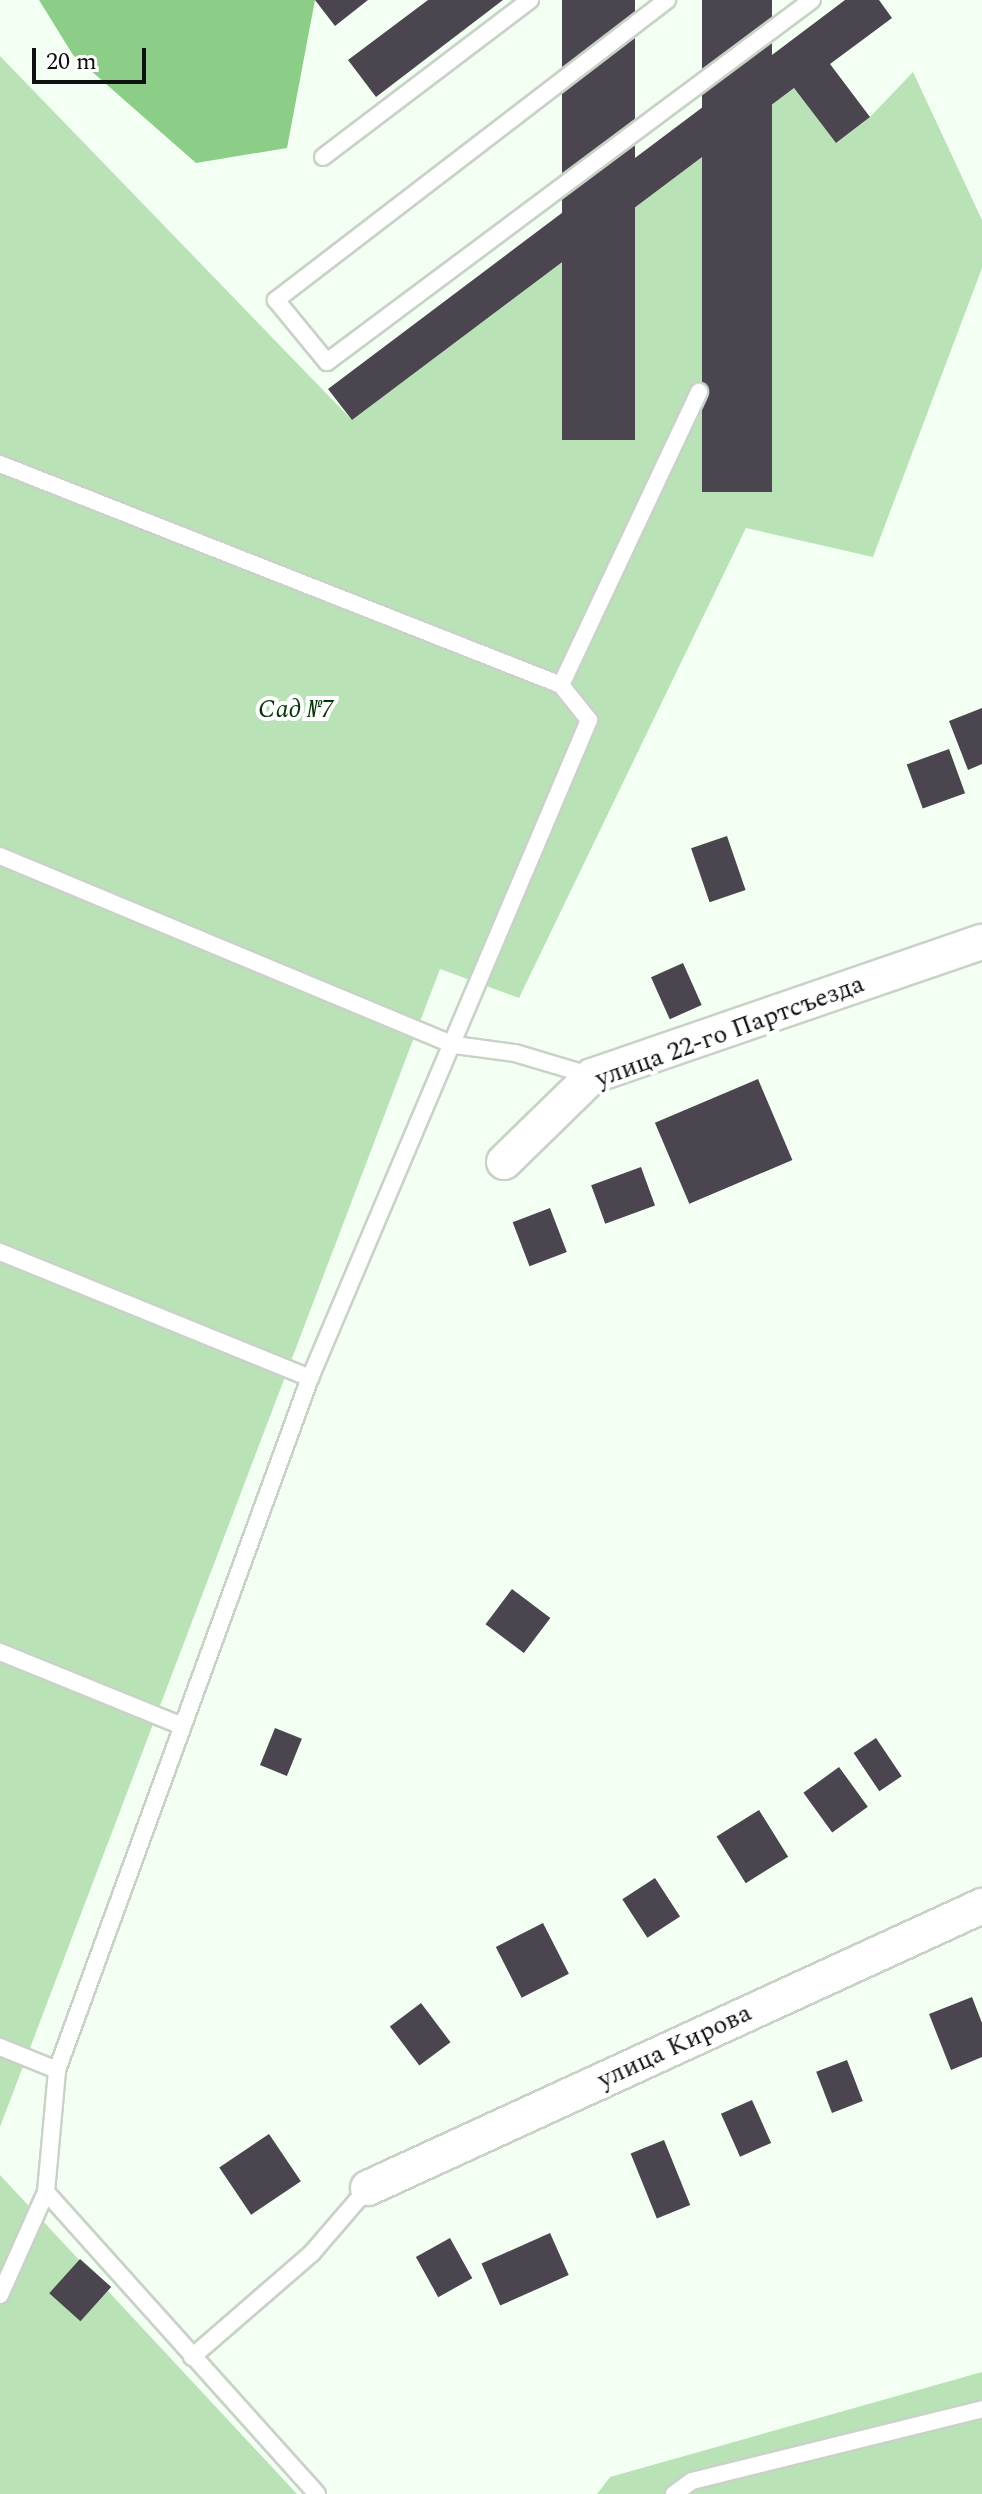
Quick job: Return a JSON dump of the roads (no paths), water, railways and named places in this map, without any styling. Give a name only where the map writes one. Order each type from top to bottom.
[{"type":"street","name":"улица 22-го Партсъезда","points":[[504,1162],[592,1076],[982,942]]},
{"type":"street","name":"улица Кирова","points":[[368,2188],[982,1906]]},
{"type":"lane","points":[[323,157],[530,0]]},
{"type":"lane","points":[[667,0],[276,300],[327,362],[812,0]]},
{"type":"lane","points":[[561,685],[699,392]]},
{"type":"lane","points":[[0,464],[561,685],[589,720],[455,1045],[310,1378],[180,1725],[57,2070],[46,2192],[0,2295]]},
{"type":"lane","points":[[0,856],[455,1045],[515,1053],[592,1076]]},
{"type":"lane","points":[[0,1252],[310,1378]]},
{"type":"lane","points":[[0,1652],[180,1725]]},
{"type":"lane","points":[[0,2047],[57,2070]]},
{"type":"lane","points":[[192,2357],[312,2253],[368,2188]]},
{"type":"lane","points":[[46,2192],[316,2494]]},
{"type":"lane","points":[[674,2494],[692,2481],[982,2409]]},
{"type":"park label","name":"Сад №7","points":[[296,710]]}]
